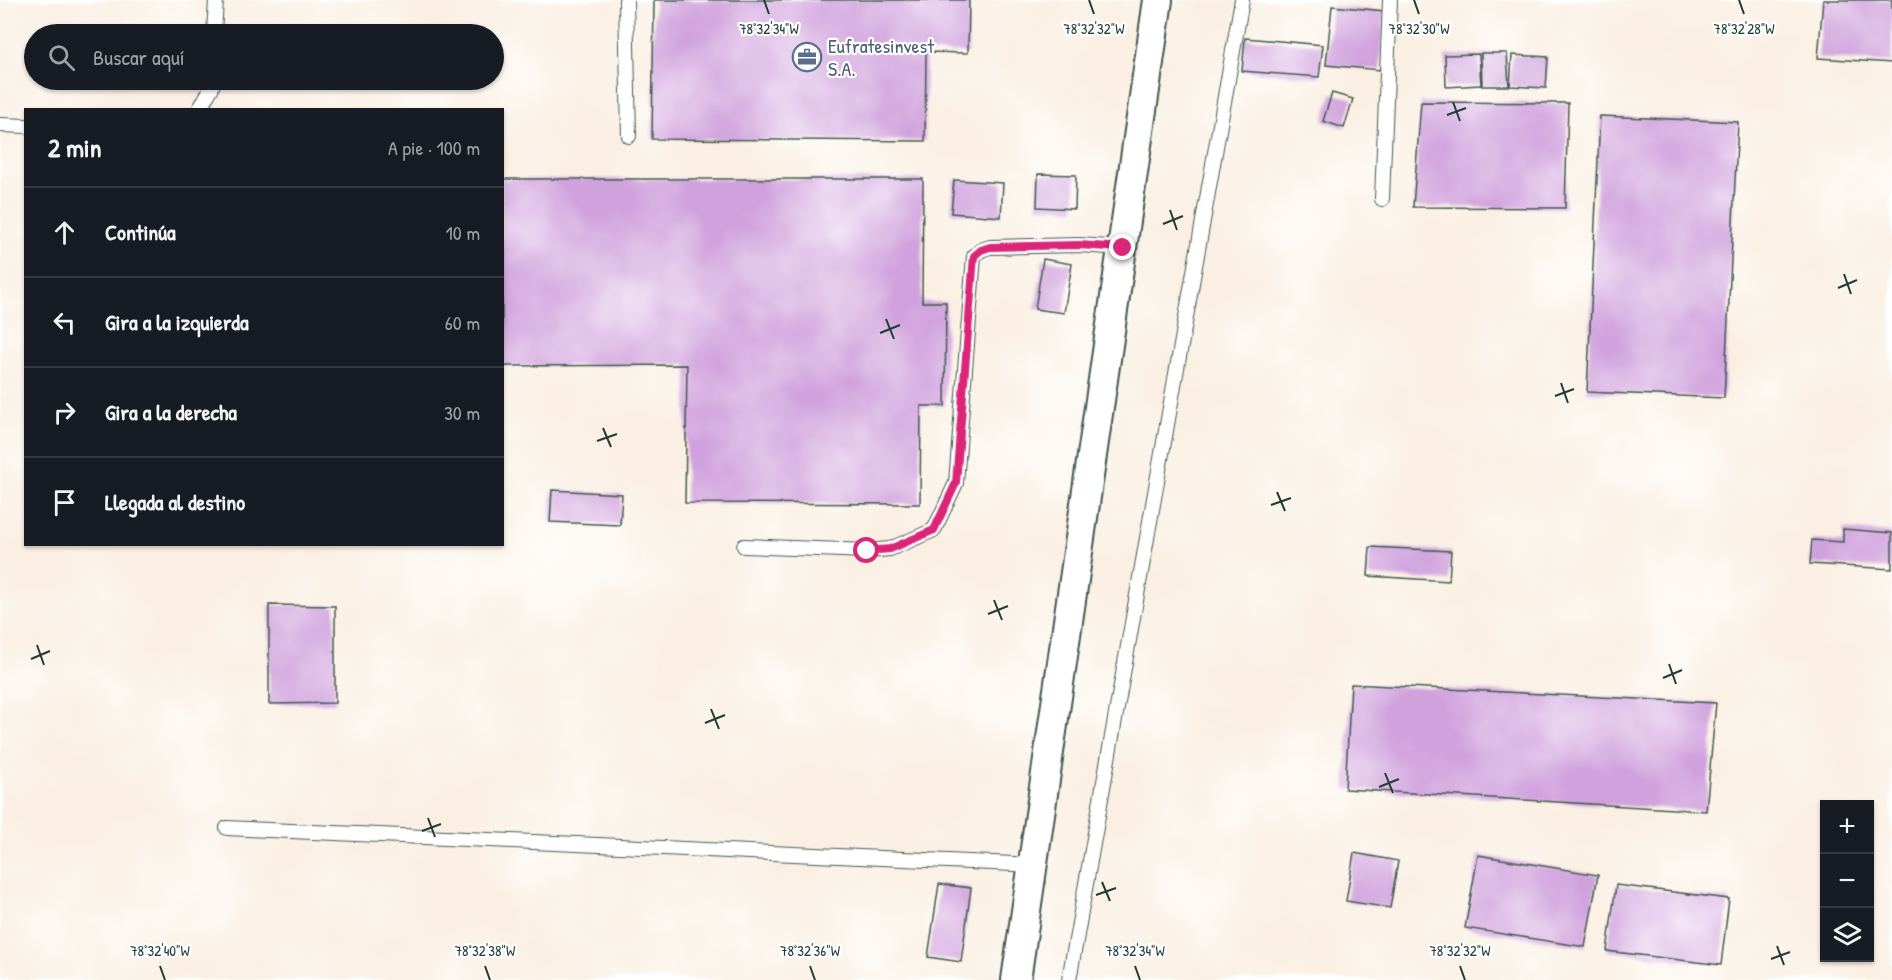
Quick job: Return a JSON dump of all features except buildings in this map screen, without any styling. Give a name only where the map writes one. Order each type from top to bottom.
[{"type":"street","points":[[1016,980],[1158,0]]},
{"type":"lane","points":[[215,24],[216,0]]},
{"type":"lane","points":[[626,0],[629,136]]},
{"type":"lane","points":[[1069,980],[1242,0]]},
{"type":"lane","points":[[1382,198],[1390,0]]},
{"type":"lane","points":[[200,108],[210,90]]},
{"type":"lane","points":[[0,125],[24,126]]},
{"type":"lane","points":[[744,546],[867,551],[890,549],[934,530],[956,483],[974,256],[990,247],[1079,245],[1123,248]]},
{"type":"lane","points":[[227,828],[1034,864]]},
{"type":"place","name":"Eufratesinvest S.A.","points":[[807,57]]},
{"type":"route","points":[[867,551],[890,549],[934,530],[956,483],[974,256],[990,247],[1079,245],[1123,248]]}]
